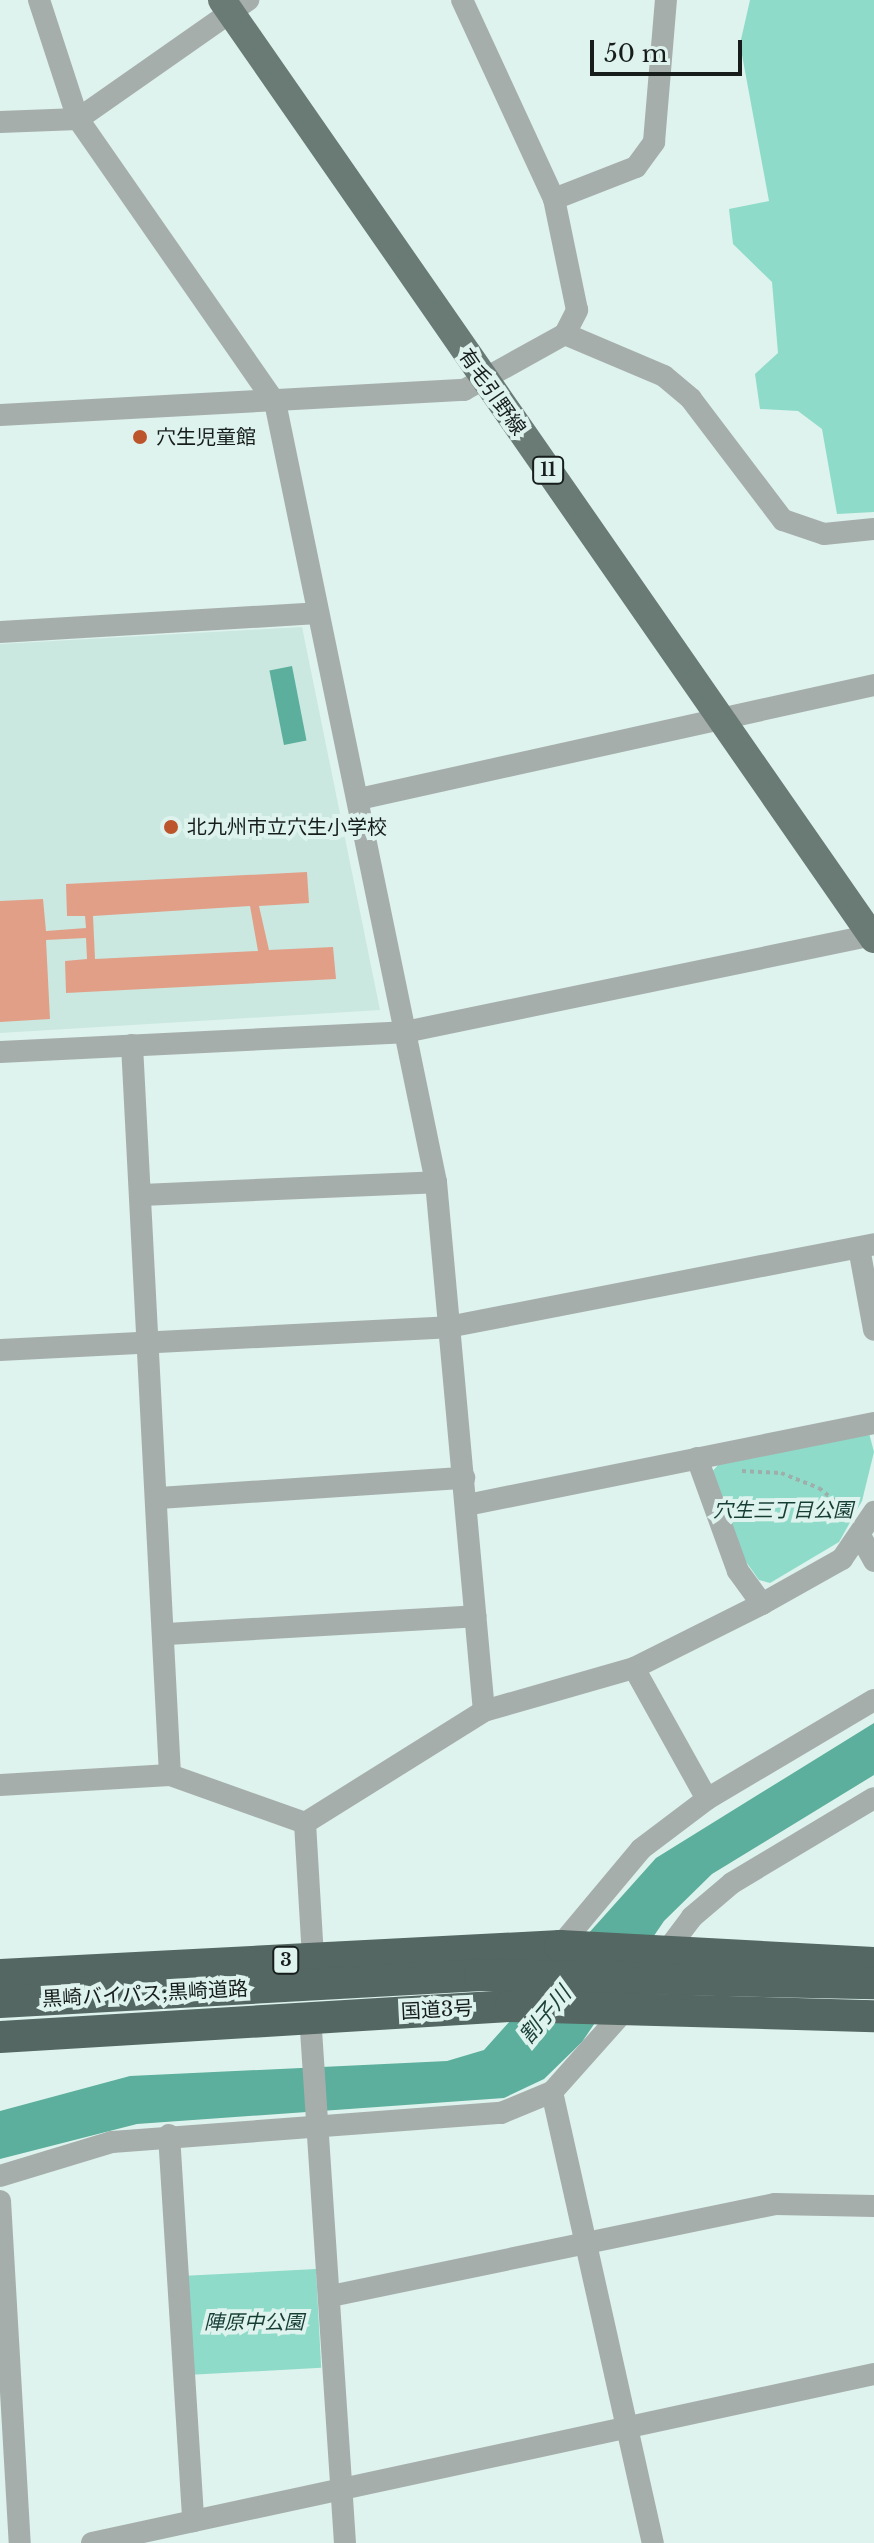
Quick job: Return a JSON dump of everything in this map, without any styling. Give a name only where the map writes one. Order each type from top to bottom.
[{"type":"highway","name":"3","points":[[0,1975],[566,1946],[874,1983]]},
{"type":"highway","name":"3","points":[[655,1958],[874,1963]]},
{"type":"highway","name":"黒崎バイパス;黒崎道路","points":[[0,2002],[492,1975],[655,1958]]},
{"type":"highway","name":"国道3号","points":[[0,2037],[144,2033],[310,2015],[511,2006],[874,2016]]},
{"type":"main road","name":"有毛引野線","points":[[234,4],[486,383],[726,722],[873,937]]},
{"type":"street","points":[[39,0],[78,119],[275,402],[436,1182],[484,1711]]},
{"type":"street","points":[[0,415],[275,402],[486,383],[565,334],[577,310],[554,199],[462,0]]},
{"type":"street","points":[[554,199],[636,167],[654,142],[666,0]]},
{"type":"street","points":[[0,122],[78,119],[234,4]]},
{"type":"street","points":[[565,334],[664,376],[691,399],[783,520],[824,534],[874,529]]},
{"type":"street","points":[[0,632],[317,613]]},
{"type":"street","points":[[359,799],[726,722],[874,685]]},
{"type":"street","points":[[0,1052],[405,1032],[873,937]]},
{"type":"street","points":[[132,1045],[167,1634],[170,1775]]},
{"type":"street","points":[[142,1195],[436,1182]]},
{"type":"street","points":[[0,1350],[448,1327],[866,1246],[874,1330]]},
{"type":"street","points":[[467,1505],[874,1423]]},
{"type":"street","points":[[697,1458],[738,1571],[762,1604]]},
{"type":"street","points":[[159,1498],[464,1478]]},
{"type":"street","points":[[305,1823],[484,1711],[634,1668],[762,1604],[842,1559],[862,1539],[873,1515]]},
{"type":"street","points":[[862,1539],[874,1561]]},
{"type":"street","points":[[167,1634],[475,1616]]},
{"type":"street","points":[[634,1668],[707,1799]]},
{"type":"street","points":[[566,1946],[641,1849],[707,1799],[874,1700]]},
{"type":"street","points":[[0,1785],[170,1775],[305,1823]]},
{"type":"street","points":[[655,1958],[732,1883],[874,1798]]},
{"type":"street","points":[[305,1823],[313,1959]]},
{"type":"street","points":[[0,2176],[112,2142],[169,2135],[456,2121],[552,2092],[616,2010]]},
{"type":"street","points":[[310,2015],[322,2127],[345,2543]]},
{"type":"street","points":[[552,2092],[653,2543]]},
{"type":"street","points":[[169,2135],[193,2521]]},
{"type":"street","points":[[0,2201],[20,2543]]},
{"type":"street","points":[[331,2296],[584,2241],[775,2204],[874,2206]]},
{"type":"street","points":[[92,2543],[874,2374]]},
{"type":"path","points":[[738,1449],[742,1472],[781,1473],[819,1488],[854,1515],[873,1515]]},
{"type":"shaded area","name":"北九州市立穴生小学校","points":[[302,627],[380,1010],[0,1033],[0,644]]},
{"type":"green space","points":[[750,0],[874,0],[874,512],[837,514],[822,429],[798,411],[760,409],[755,374],[778,353],[772,282],[733,244],[729,209],[769,201],[740,44]]},
{"type":"green space","name":"穴生三丁目公園","points":[[869,1433],[874,1452],[862,1501],[839,1542],[770,1583],[759,1580],[734,1545],[710,1474],[718,1465]]},
{"type":"green space","name":"陣原中公園","points":[[316,2269],[321,2368],[191,2375],[186,2276]]},
{"type":"water","points":[[292,666],[307,741],[284,745],[269,670]]},
{"type":"water","name":"割子川","points":[[874,1723],[874,1775],[712,1874],[664,1921],[582,2042],[544,2079],[504,2098],[137,2124],[0,2159],[0,2111],[130,2076],[447,2061],[484,2050],[656,1858]]},
{"type":"building","points":[[307,872],[309,903],[259,906],[269,950],[333,947],[336,979],[66,993],[65,961],[87,959],[86,938],[46,940],[50,1019],[0,1022],[0,901],[43,899],[46,931],[86,928],[85,916],[67,916],[66,884]],"holes":[[[250,906],[258,951],[95,959],[93,916]]]},
{"type":"place","name":"穴生児童館","points":[[140,437]]},
{"type":"place","name":"北九州市立穴生小学校","points":[[171,827]]}]
